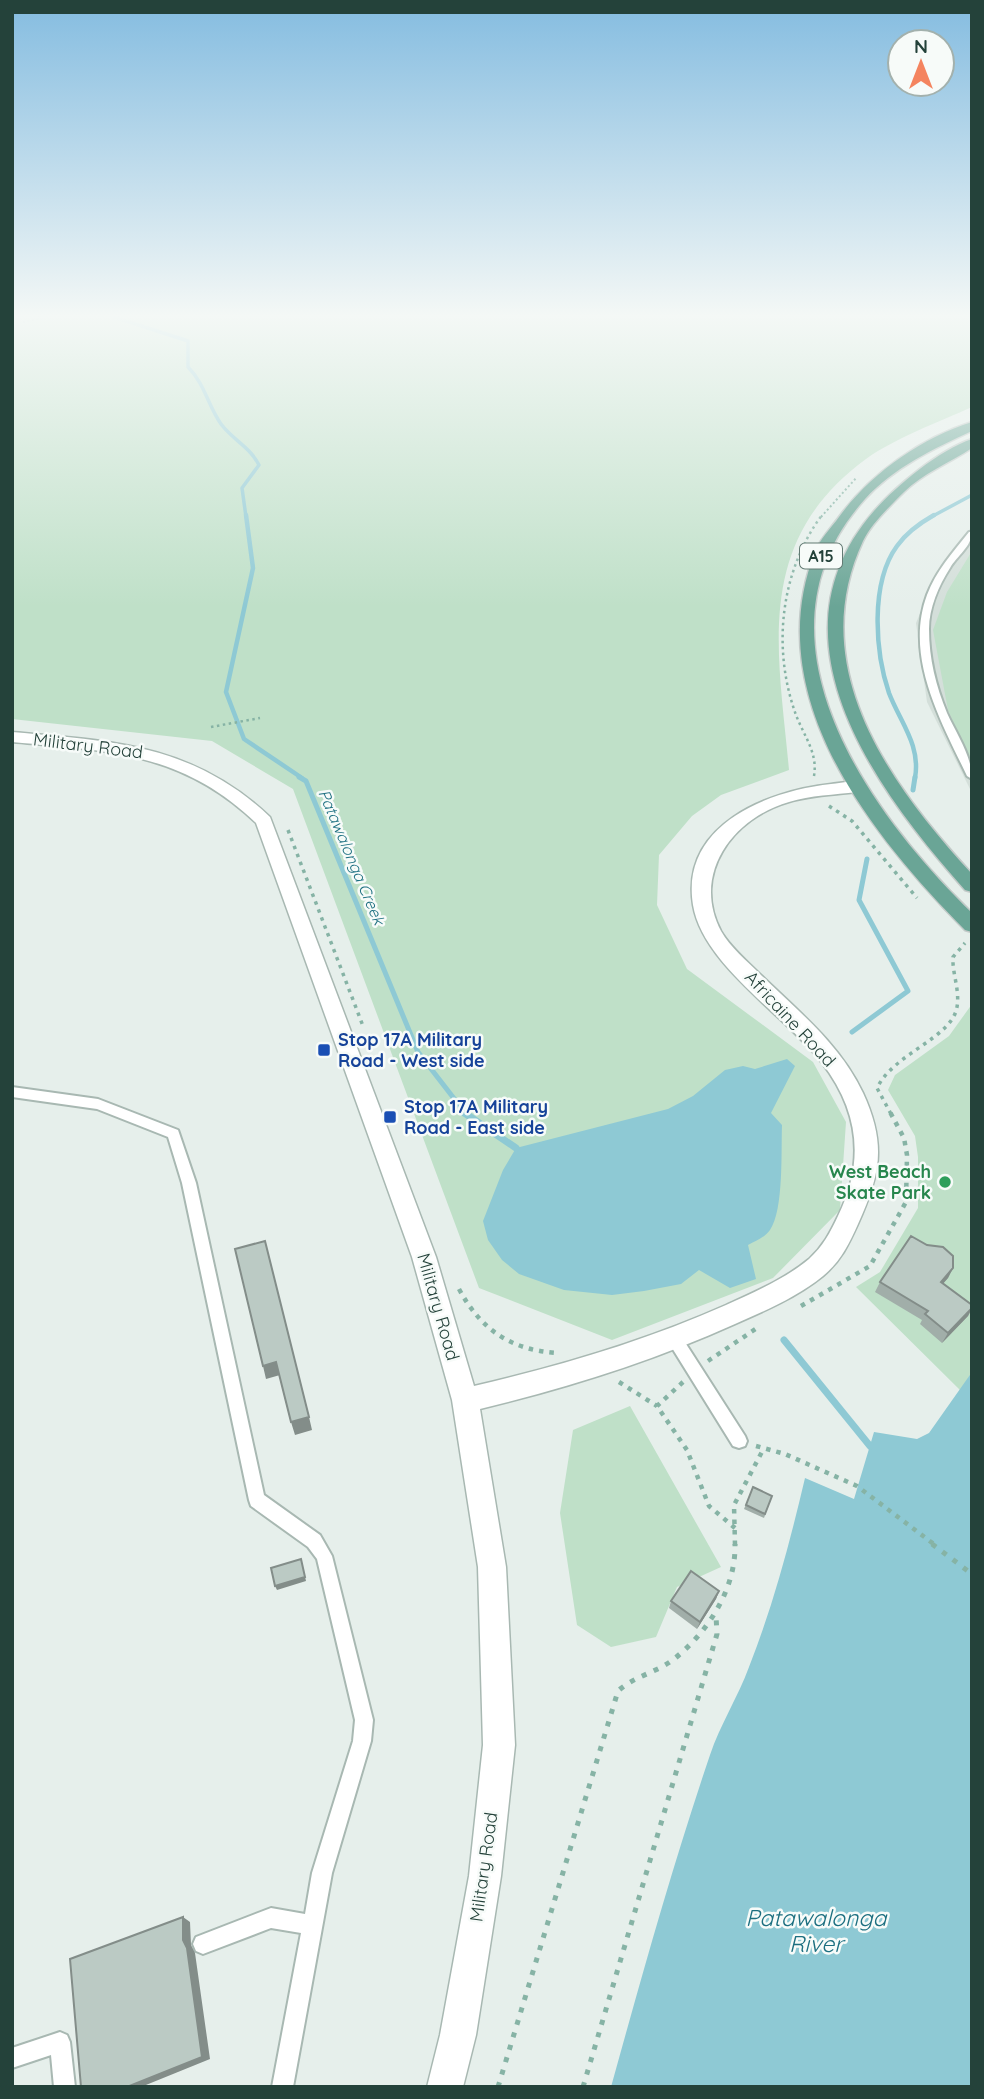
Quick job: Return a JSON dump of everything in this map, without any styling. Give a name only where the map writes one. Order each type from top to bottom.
[{"type":"main road","name":"A15","points":[[972,426],[920,452],[872,486],[834,529],[814,572],[805,632],[814,692],[825,726],[857,786],[899,846],[972,925]]},
{"type":"main road","name":"A15","points":[[972,443],[925,468],[891,495],[867,521],[851,548],[840,580],[833,620],[835,658],[848,708],[888,784],[909,814],[972,886]]},
{"type":"main road","points":[[848,708],[846,731],[869,783],[857,786]]},
{"type":"street","name":"Military Road","points":[[12,737],[121,747],[174,760],[214,778],[250,806],[264,821],[424,1256],[465,1400],[492,1567],[499,1745],[485,1876],[458,2035],[445,2087]]},
{"type":"street","name":"Africaine Road","points":[[465,1400],[587,1369],[674,1338],[775,1293],[809,1272],[834,1249],[864,1186],[866,1155],[862,1124],[847,1085],[830,1058],[720,943],[704,913],[699,889],[703,865],[713,844],[742,816],[781,799],[857,786]]},
{"type":"lane","points":[[972,534],[942,571],[926,606],[922,648],[939,708],[972,776]]},
{"type":"lane","points":[[12,1092],[98,1104],[173,1134],[189,1183],[257,1500],[314,1541],[324,1556],[364,1720],[362,1741],[322,1873],[282,2087]]},
{"type":"lane","points":[[674,1338],[739,1441]]},
{"type":"lane","points":[[203,1944],[271,1918],[312,1925]]},
{"type":"lane","points":[[12,2058],[60,2042],[65,2087]]},
{"type":"path","points":[[211,727],[260,718]]},
{"type":"path","points":[[657,1406],[695,1371]]},
{"type":"path","points":[[617,1378],[657,1406],[689,1455],[705,1502],[716,1518],[735,1528]]},
{"type":"path","points":[[739,1441],[785,1454],[857,1486],[972,1574]]},
{"type":"path","points":[[498,2087],[618,1691],[629,1681],[648,1675],[674,1659],[716,1614],[731,1575],[735,1553],[734,1505],[764,1448]]},
{"type":"path","points":[[583,2087],[717,1634],[716,1614]]},
{"type":"shaded area","points":[[972,526],[972,793],[927,702],[916,623],[936,576]]},
{"type":"green space","points":[[12,411],[963,411],[904,437],[866,459],[830,491],[805,526],[789,562],[781,600],[780,682],[789,770],[721,795],[692,816],[659,855],[657,905],[687,969],[813,1062],[846,1122],[840,1210],[773,1278],[612,1340],[479,1288],[293,789],[212,741],[12,719]]},
{"type":"green space","points":[[972,551],[972,766],[948,710],[933,630],[947,592]]},
{"type":"green space","name":"West Beach Skate Park","points":[[972,1004],[972,1372],[961,1391],[856,1287],[880,1272],[918,1208],[918,1157],[915,1136],[888,1090],[895,1075],[949,1036]]},
{"type":"green space","points":[[630,1406],[721,1567],[677,1587],[656,1637],[611,1647],[577,1625],[560,1513],[573,1430]]},
{"type":"water","points":[[787,1059],[795,1066],[771,1113],[782,1125],[778,1209],[770,1230],[748,1245],[756,1279],[730,1288],[699,1270],[681,1284],[644,1291],[612,1295],[564,1290],[519,1274],[502,1260],[488,1240],[483,1221],[503,1170],[516,1148],[668,1109],[693,1096],[725,1070],[743,1066],[755,1069]]},
{"type":"water","name":"Patawalonga River","points":[[972,1372],[972,2087],[611,2087],[683,1837],[714,1744],[745,1678],[766,1621],[805,1478],[854,1499],[874,1432],[917,1439],[929,1433]]},
{"type":"building","points":[[911,1236],[927,1245],[943,1247],[953,1256],[953,1268],[941,1282],[972,1305],[948,1333],[925,1314],[928,1311],[880,1282]]},
{"type":"building","points":[[265,1241],[309,1417],[291,1422],[276,1362],[263,1366],[235,1249]]},
{"type":"building","points":[[753,1487],[772,1496],[765,1514],[746,1505]]},
{"type":"building","points":[[301,1559],[305,1577],[275,1586],[271,1568]]},
{"type":"building","points":[[691,1571],[719,1591],[700,1622],[671,1601]]},
{"type":"building","points":[[183,1917],[183,1940],[187,1948],[202,2057],[127,2087],[81,2087],[70,1959]]},
{"type":"waterway","name":"Patawalonga Creek","points":[[214,411],[226,430],[251,453],[259,465],[242,488],[246,517]]},
{"type":"waterway","points":[[932,517],[972,495]]},
{"type":"waterway","name":"Patawalonga Creek","points":[[246,515],[253,568],[226,692],[244,739],[302,778]]},
{"type":"waterway","points":[[915,778],[912,744],[884,676],[878,638],[879,598],[888,561],[897,546],[932,517]]},
{"type":"waterway","name":"Patawalonga Creek","points":[[299,777],[306,781],[418,1052],[466,1114]]},
{"type":"waterway","points":[[913,790],[915,777]]},
{"type":"waterway","points":[[852,1032],[908,991],[859,900],[867,859]]},
{"type":"waterway","name":"Patawalonga Creek","points":[[463,1112],[516,1148]]},
{"type":"waterway","points":[[784,1340],[870,1446]]},
{"type":"place","name":"Stop 17A Military Road - West side","points":[[324,1050]]},
{"type":"place","name":"Stop 17A Military Road - East side","points":[[390,1117]]},
{"type":"place","name":"West Beach Skate Park","points":[[945,1182]]}]
